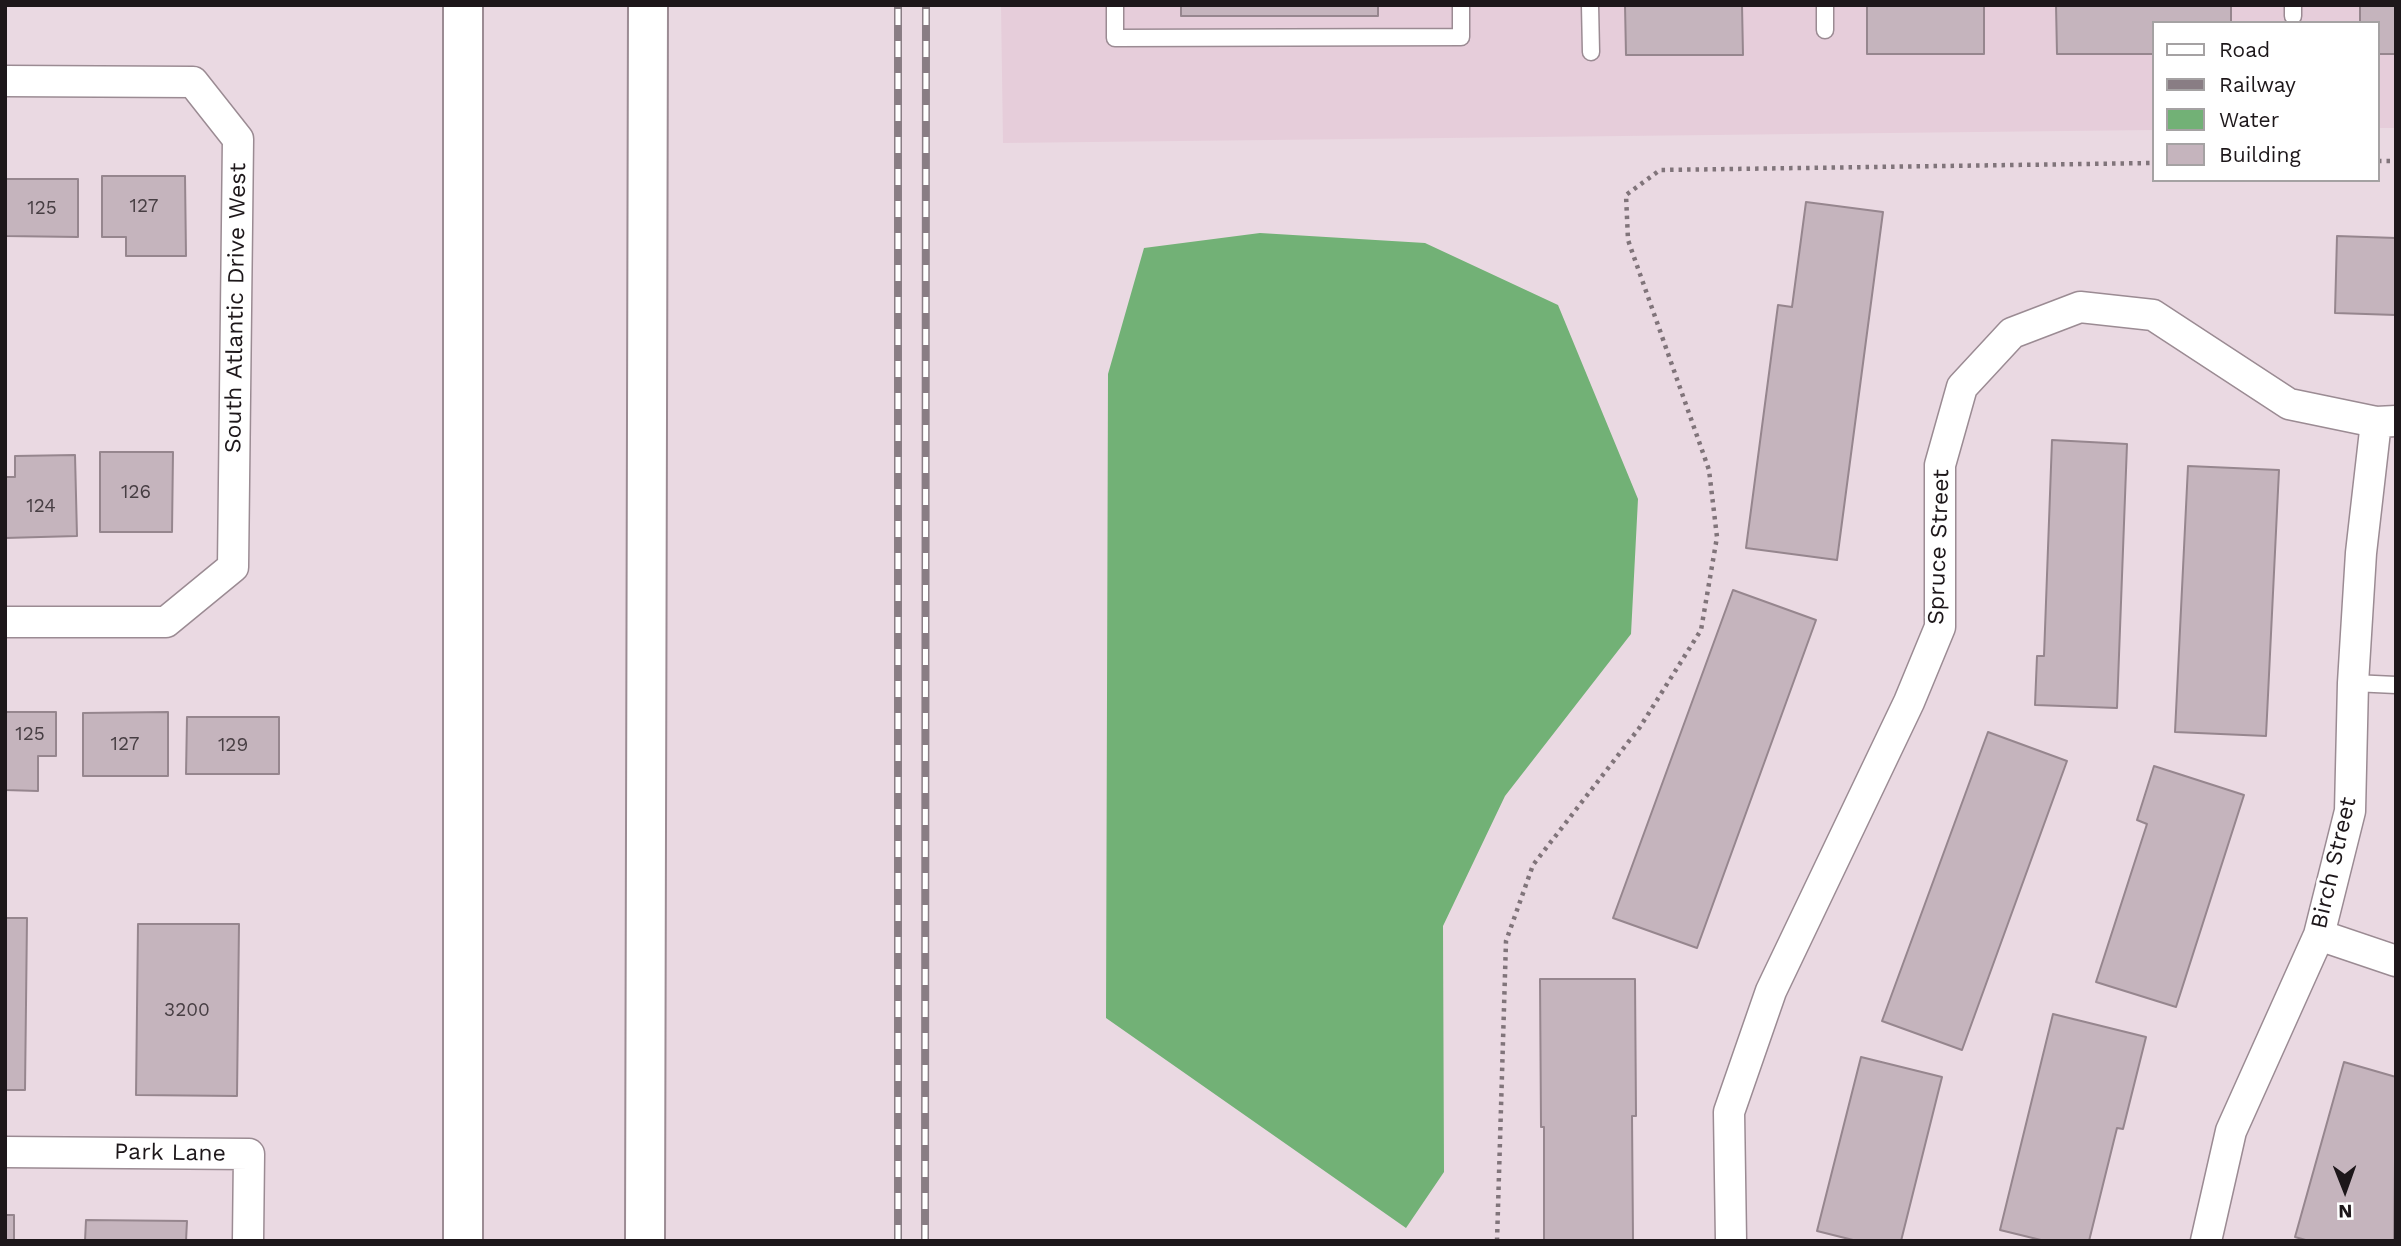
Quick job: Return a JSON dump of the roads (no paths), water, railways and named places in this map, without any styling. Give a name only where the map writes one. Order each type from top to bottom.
[{"type":"highway","points":[[463,5],[463,1241]]},
{"type":"highway","points":[[645,1241],[648,5]]},
{"type":"street","name":"South Atlantic Drive West","points":[[5,81],[192,82],[238,139],[233,567],[166,622],[5,622]]},
{"type":"street","name":"Spruce Street","points":[[1731,1241],[1729,1112],[1771,991],[1909,702],[1940,627],[1940,465],[1962,387],[2012,332],[2080,307],[2153,315],[2289,404],[2386,422]]},
{"type":"street","name":"Birch Street","points":[[2207,1241],[2231,1131],[2319,935],[2350,811],[2353,683],[2361,553],[2386,422]]},
{"type":"street","points":[[2319,935],[2396,961]]},
{"type":"street","name":"Park Lane","points":[[5,1152],[249,1154],[248,1241]]},
{"type":"lane","points":[[1115,5],[1115,38],[1461,37],[1461,5]]},
{"type":"lane","points":[[1590,5],[1591,52]]},
{"type":"lane","points":[[1825,5],[1825,30]]},
{"type":"lane","points":[[2353,683],[2396,685]]},
{"type":"water","points":[[1260,233],[1425,243],[1558,305],[1638,499],[1631,634],[1505,796],[1443,926],[1444,1172],[1406,1228],[1106,1018],[1108,374],[1144,248]]},
{"type":"railway","points":[[898,5],[898,1241]]},
{"type":"railway","points":[[925,1241],[926,5]]}]
